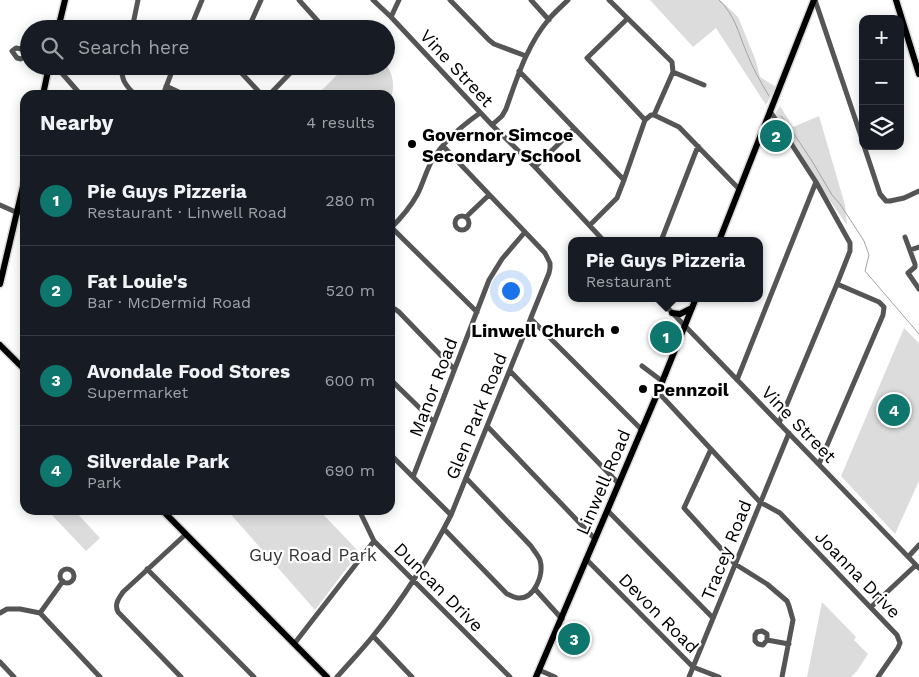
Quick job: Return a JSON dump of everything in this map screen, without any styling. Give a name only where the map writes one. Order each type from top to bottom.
[{"type":"main road","points":[[60,20],[65,0]]},
{"type":"main road","points":[[721,237],[814,0]]},
{"type":"main road","points":[[896,0],[919,74]]},
{"type":"main road","points":[[44,90],[47,75]]},
{"type":"main road","points":[[0,284],[20,203]]},
{"type":"main road","name":"Linwell Road","points":[[538,674],[694,302]]},
{"type":"main road","points":[[672,312],[680,314],[692,308]]},
{"type":"main road","points":[[0,345],[20,365]]},
{"type":"main road","points":[[167,515],[327,677]]},
{"type":"street","points":[[134,20],[138,0]]},
{"type":"street","points":[[194,20],[202,0]]},
{"type":"street","points":[[252,20],[261,0]]},
{"type":"street","points":[[299,0],[317,20]]},
{"type":"street","name":"Vine Street","points":[[374,0],[392,18]]},
{"type":"street","points":[[392,18],[399,0]]},
{"type":"street","points":[[450,0],[494,44],[526,56]]},
{"type":"street","points":[[531,0],[549,20]]},
{"type":"street","points":[[492,126],[506,110],[519,71],[533,43],[549,20],[568,0]]},
{"type":"street","points":[[590,226],[616,198],[645,120],[654,114],[673,72],[672,62],[609,0]]},
{"type":"street","points":[[814,0],[859,130]]},
{"type":"street","points":[[627,18],[587,58],[645,120]]},
{"type":"street","name":"Vine Street","points":[[395,21],[492,126],[535,167],[600,237]]},
{"type":"street","points":[[519,71],[624,180]]},
{"type":"street","points":[[673,72],[704,85]]},
{"type":"street","points":[[64,75],[77,90]]},
{"type":"street","points":[[124,75],[124,80],[131,90]]},
{"type":"street","points":[[165,90],[170,75]]},
{"type":"street","points":[[243,75],[257,90]]},
{"type":"street","points":[[274,90],[288,75]]},
{"type":"street","points":[[166,86],[174,90]]},
{"type":"street","points":[[770,111],[816,182],[850,243],[850,251],[837,284],[779,423]]},
{"type":"street","points":[[395,223],[412,204],[431,162],[443,146],[458,130],[480,113]]},
{"type":"street","points":[[654,114],[679,127],[739,190]]},
{"type":"street","points":[[535,167],[574,129]]},
{"type":"street","name":"Glen Park Road","points":[[337,677],[373,636],[413,581],[444,529],[488,426],[550,268],[549,259],[545,253],[443,146]]},
{"type":"street","points":[[663,237],[698,146]]},
{"type":"street","points":[[865,150],[880,194],[886,201],[904,198],[919,192]]},
{"type":"street","points":[[737,380],[816,182]]},
{"type":"street","points":[[466,217],[489,195]]},
{"type":"street","points":[[0,205],[18,213]]},
{"type":"street","points":[[395,232],[477,312]]},
{"type":"street","name":"Manor Road","points":[[412,477],[489,280],[509,249],[525,232]]},
{"type":"street","points":[[904,237],[916,264],[908,273],[919,289]]},
{"type":"street","points":[[910,250],[919,247]]},
{"type":"street","points":[[819,464],[883,314],[884,307],[879,302],[837,284]]},
{"type":"street","name":"Vine Street","points":[[662,302],[918,567]]},
{"type":"street","points":[[395,310],[399,312],[454,369]]},
{"type":"street","points":[[531,318],[642,430]]},
{"type":"street","points":[[642,366],[662,381]]},
{"type":"street","points":[[510,371],[619,484]]},
{"type":"street","points":[[395,384],[434,422]]},
{"type":"street","name":"Joanna Drive","points":[[658,392],[760,502],[780,513],[897,635],[900,643],[898,648],[878,677]]},
{"type":"street","points":[[488,426],[595,539]]},
{"type":"street","name":"Tracey Road","points":[[689,677],[789,433]]},
{"type":"street","points":[[711,449],[684,508],[735,564],[767,584],[787,601],[793,620],[782,677]]},
{"type":"street","points":[[395,459],[451,515]]},
{"type":"street","points":[[444,529],[506,594],[519,598],[529,595],[535,589],[541,567],[540,560],[466,478]]},
{"type":"street","points":[[608,510],[712,618]]},
{"type":"street","name":"Duncan Drive","points":[[361,515],[374,541],[510,677]]},
{"type":"street","points":[[181,677],[116,608],[118,599],[123,592],[186,534]]},
{"type":"street","points":[[294,644],[374,541]]},
{"type":"street","points":[[908,557],[919,545]]},
{"type":"street","name":"Devon Road","points":[[586,558],[694,667],[719,677]]},
{"type":"street","points":[[871,607],[918,567]]},
{"type":"street","points":[[148,569],[254,677]]},
{"type":"street","points":[[40,613],[63,581]]},
{"type":"street","points":[[535,589],[562,619]]},
{"type":"street","points":[[0,613],[7,609],[20,609],[40,613],[100,677]]},
{"type":"street","points":[[373,636],[412,677]]},
{"type":"street","points":[[767,640],[789,644]]},
{"type":"street","points":[[0,662],[14,677]]},
{"type":"street","points":[[538,674],[555,677]]},
{"type":"green space","points":[[650,0],[720,0],[738,17],[756,61],[760,77],[776,87],[766,105],[716,28],[693,47]]},
{"type":"green space","points":[[337,75],[391,75],[393,83],[393,90],[322,90]]},
{"type":"green space","points":[[780,106],[793,127],[819,116],[845,205],[847,225],[787,140],[774,115]]},
{"type":"green space","points":[[904,328],[919,343],[919,481],[895,534],[841,476]]},
{"type":"green space","points":[[52,515],[79,515],[100,538],[86,551]]},
{"type":"green space","name":"Guy Road Park","points":[[231,515],[324,515],[359,552],[315,610]]},
{"type":"green space","points":[[822,602],[856,637],[854,640],[868,654],[851,677],[807,677]]},
{"type":"waterway","points":[[719,0],[729,12],[751,63],[769,96]]},
{"type":"waterway","points":[[781,116],[864,241],[869,255],[865,271],[919,334]]},
{"type":"place","name":"Fat Louie's","points":[[776,136]]},
{"type":"place","name":"Governor Simcoe Secondary School","points":[[412,144]]},
{"type":"place","name":"Linwell Church","points":[[615,330]]},
{"type":"place","name":"Pie Guys Pizzeria","points":[[666,337]]},
{"type":"place","name":"Pennzoil","points":[[643,389]]},
{"type":"place","name":"Silverdale Park","points":[[894,410]]},
{"type":"place","name":"Avondale Food Stores","points":[[574,639]]}]
